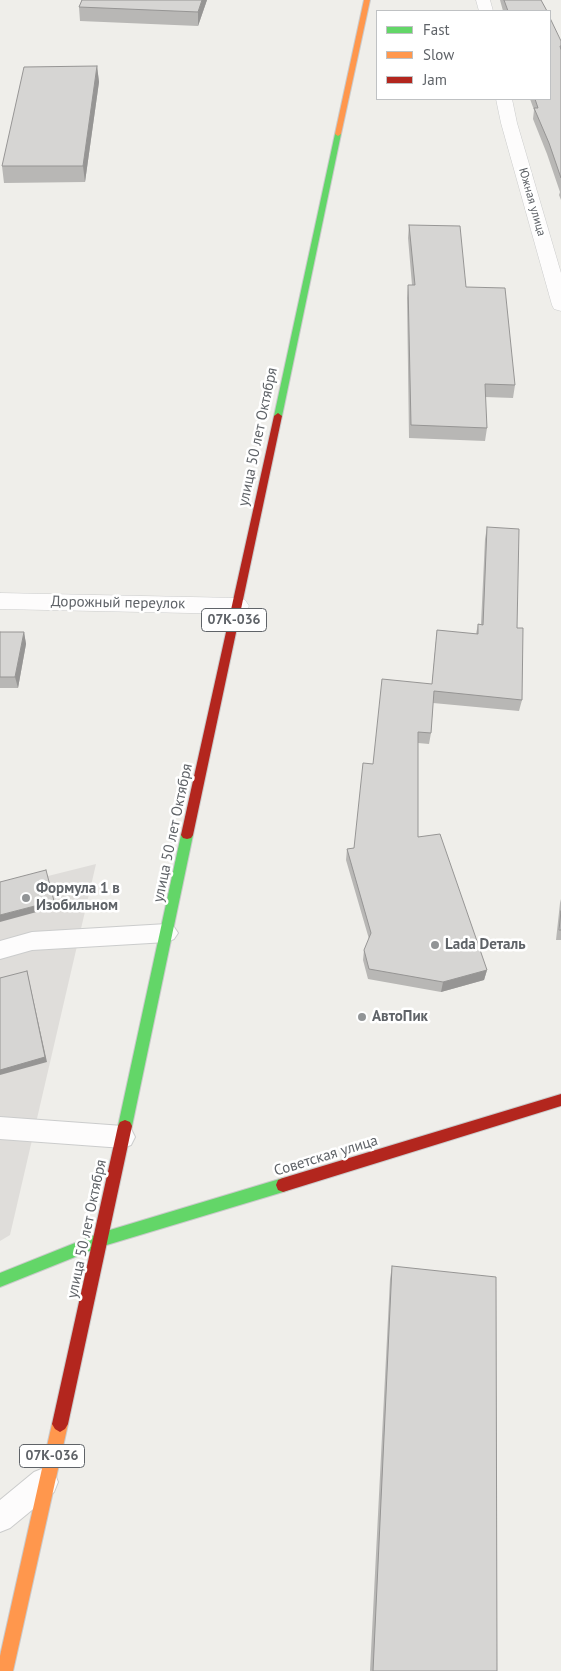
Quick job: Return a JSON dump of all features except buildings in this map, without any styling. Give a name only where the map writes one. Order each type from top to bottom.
[{"type":"main road","name":"улица 50 лет Октября","points":[[4,1671],[123,1137],[367,0]]},
{"type":"main road","name":"Советская улица","points":[[0,1280],[100,1240],[561,1100]]},
{"type":"street","name":"Южная улица","points":[[504,100],[509,123],[561,305]]},
{"type":"street","name":"Дорожный переулок","points":[[0,601],[237,606]]},
{"type":"lane","points":[[0,950],[32,941],[167,933]]},
{"type":"lane","points":[[0,1128],[123,1137]]},
{"type":"lane","points":[[0,1518],[47,1479]]},
{"type":"shaded area","points":[[96,864],[10,1235],[0,1241],[0,888]]},
{"type":"traffic: fast","points":[[278,416],[338,134]]},
{"type":"traffic: fast","points":[[125,1126],[187,835]]},
{"type":"traffic: fast","points":[[0,1280],[100,1240],[283,1185]]},
{"type":"traffic: slow","points":[[338,134],[367,0]]},
{"type":"traffic: slow","points":[[5,1671],[60,1424]]},
{"type":"traffic: jam","points":[[187,835],[278,416]]},
{"type":"traffic: jam","points":[[283,1185],[561,1100]]},
{"type":"traffic: jam","points":[[60,1424],[125,1126]]},
{"type":"place","name":"Формула 1 в Изобильном","points":[[26,898]]},
{"type":"place","name":"Lada Dеталь","points":[[435,945]]},
{"type":"place","name":"АвтоПик","points":[[362,1017]]}]
